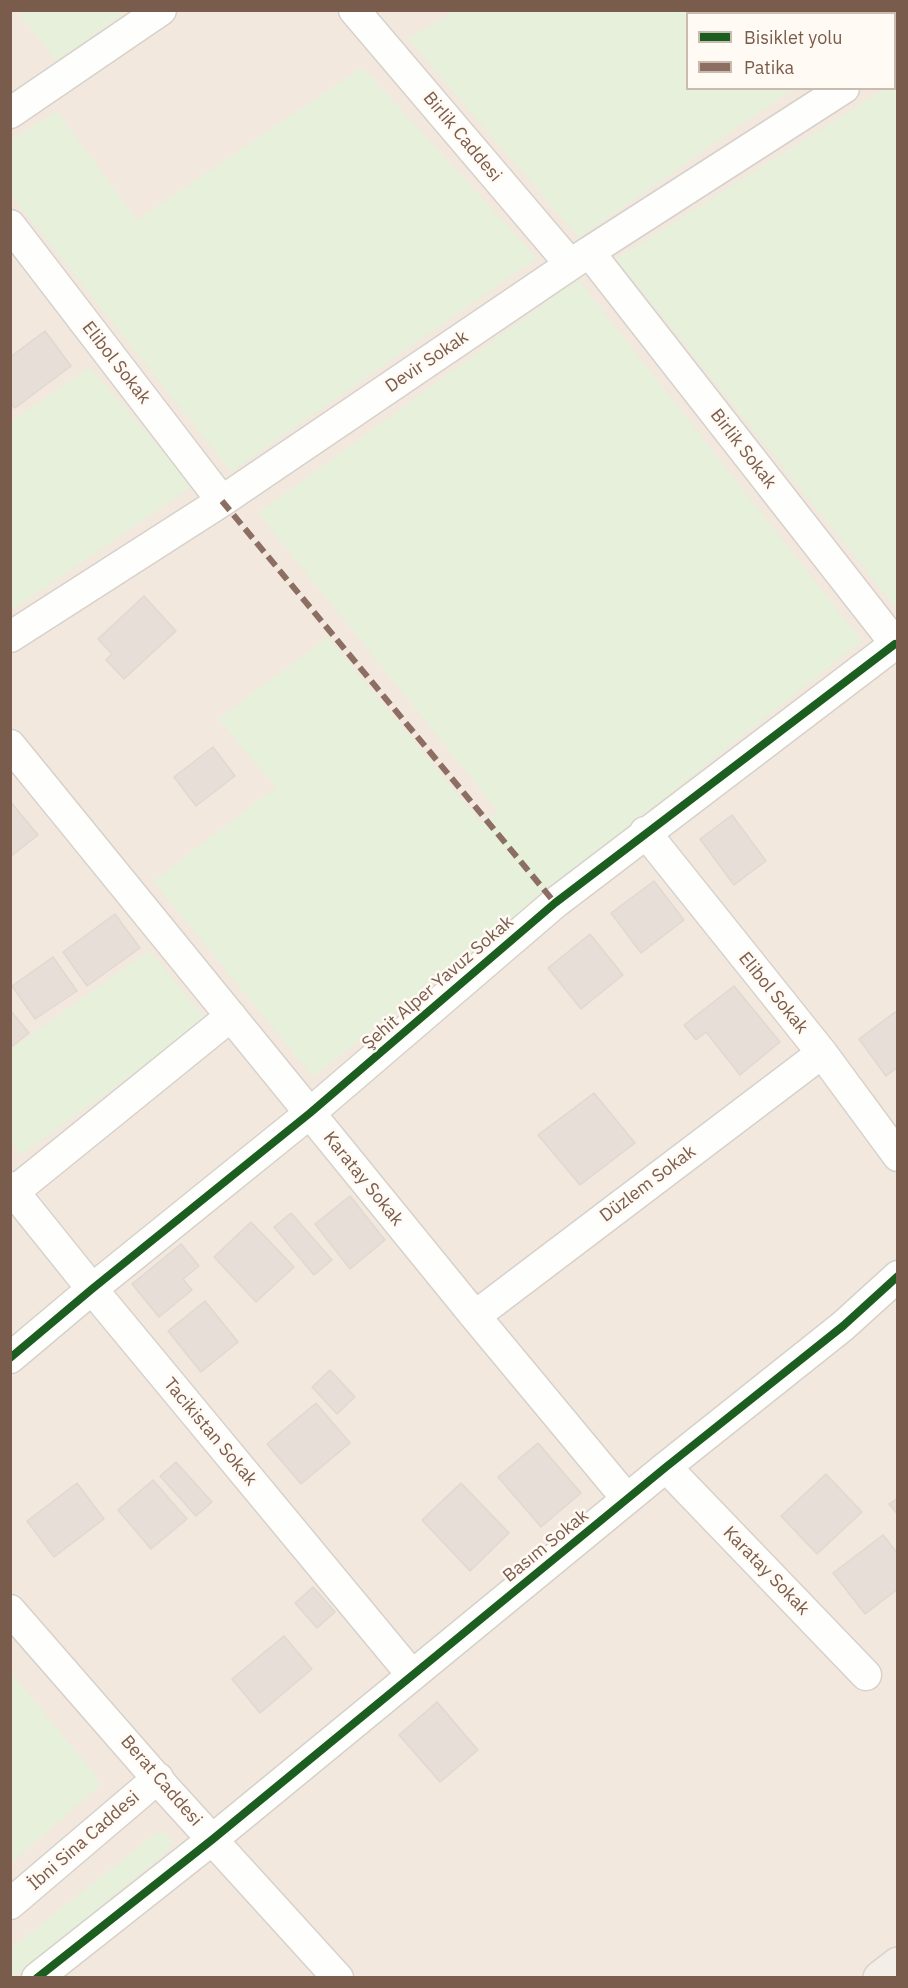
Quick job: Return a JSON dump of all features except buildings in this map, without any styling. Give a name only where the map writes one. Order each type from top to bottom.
[{"type":"main road","points":[[880,1977],[897,1964]]},
{"type":"street","points":[[10,113],[161,10]]},
{"type":"street","name":"Birlik Caddesi","points":[[354,10],[580,258]]},
{"type":"street","name":"Devir Sokak","points":[[10,637],[222,501],[580,258],[841,90]]},
{"type":"street","name":"Elibol Sokak","points":[[10,225],[222,501]]},
{"type":"street","name":"Birlik Sokak","points":[[580,258],[896,645]]},
{"type":"street","name":"Şehit Alper Yavuz Sokak","points":[[10,1358],[310,1113],[555,903],[645,832],[896,645]]},
{"type":"street","name":"Karatay Sokak","points":[[10,744],[475,1316],[627,1499]]},
{"type":"street","name":"Elibol Sokak","points":[[645,832],[822,1053],[897,1156]]},
{"type":"street","points":[[12,1191],[231,1016]]},
{"type":"street","name":"Düzlem Sokak","points":[[475,1316],[822,1053]]},
{"type":"street","name":"Tacikistan Sokak","points":[[12,1191],[412,1675]]},
{"type":"street","name":"Basım Sokak","points":[[37,1977],[213,1839],[666,1467],[843,1326],[897,1276]]},
{"type":"street","name":"Karatay Sokak","points":[[666,1467],[866,1675]]},
{"type":"street","name":"Berat Caddesi","points":[[10,1610],[338,1977]]},
{"type":"street","name":"İbni Sina Caddesi","points":[[10,1904],[158,1778]]},
{"type":"shaded area","points":[[11,11],[897,11],[897,1977],[11,1977]]},
{"type":"green space","points":[[770,10],[771,12],[686,12],[686,90],[792,90],[579,238],[408,39],[454,11]]},
{"type":"green space","points":[[17,11],[128,11],[56,61]]},
{"type":"green space","points":[[362,67],[537,258],[231,472],[11,195],[11,140],[57,111],[137,220]]},
{"type":"green space","points":[[896,81],[897,609],[616,259],[882,90],[896,90]]},
{"type":"green space","points":[[578,279],[862,641],[313,1077],[153,881],[276,787],[218,719],[328,637],[481,822],[498,812],[258,513]]},
{"type":"green space","points":[[90,367],[193,486],[11,611],[11,421]]},
{"type":"green space","points":[[149,950],[207,1020],[21,1155],[11,1143],[10,1050]]},
{"type":"green space","points":[[11,1673],[92,1770],[101,1785],[11,1863]]},
{"type":"green space","points":[[165,1832],[172,1841],[168,1851],[14,1977],[11,1977],[11,1948],[156,1833]]},
{"type":"marked path","points":[[222,501],[555,903]]},
{"type":"cycle path","points":[[10,1358],[310,1113],[555,903],[895,644]]},
{"type":"cycle path","points":[[37,1978],[213,1839],[666,1467],[843,1326],[898,1276]]}]
